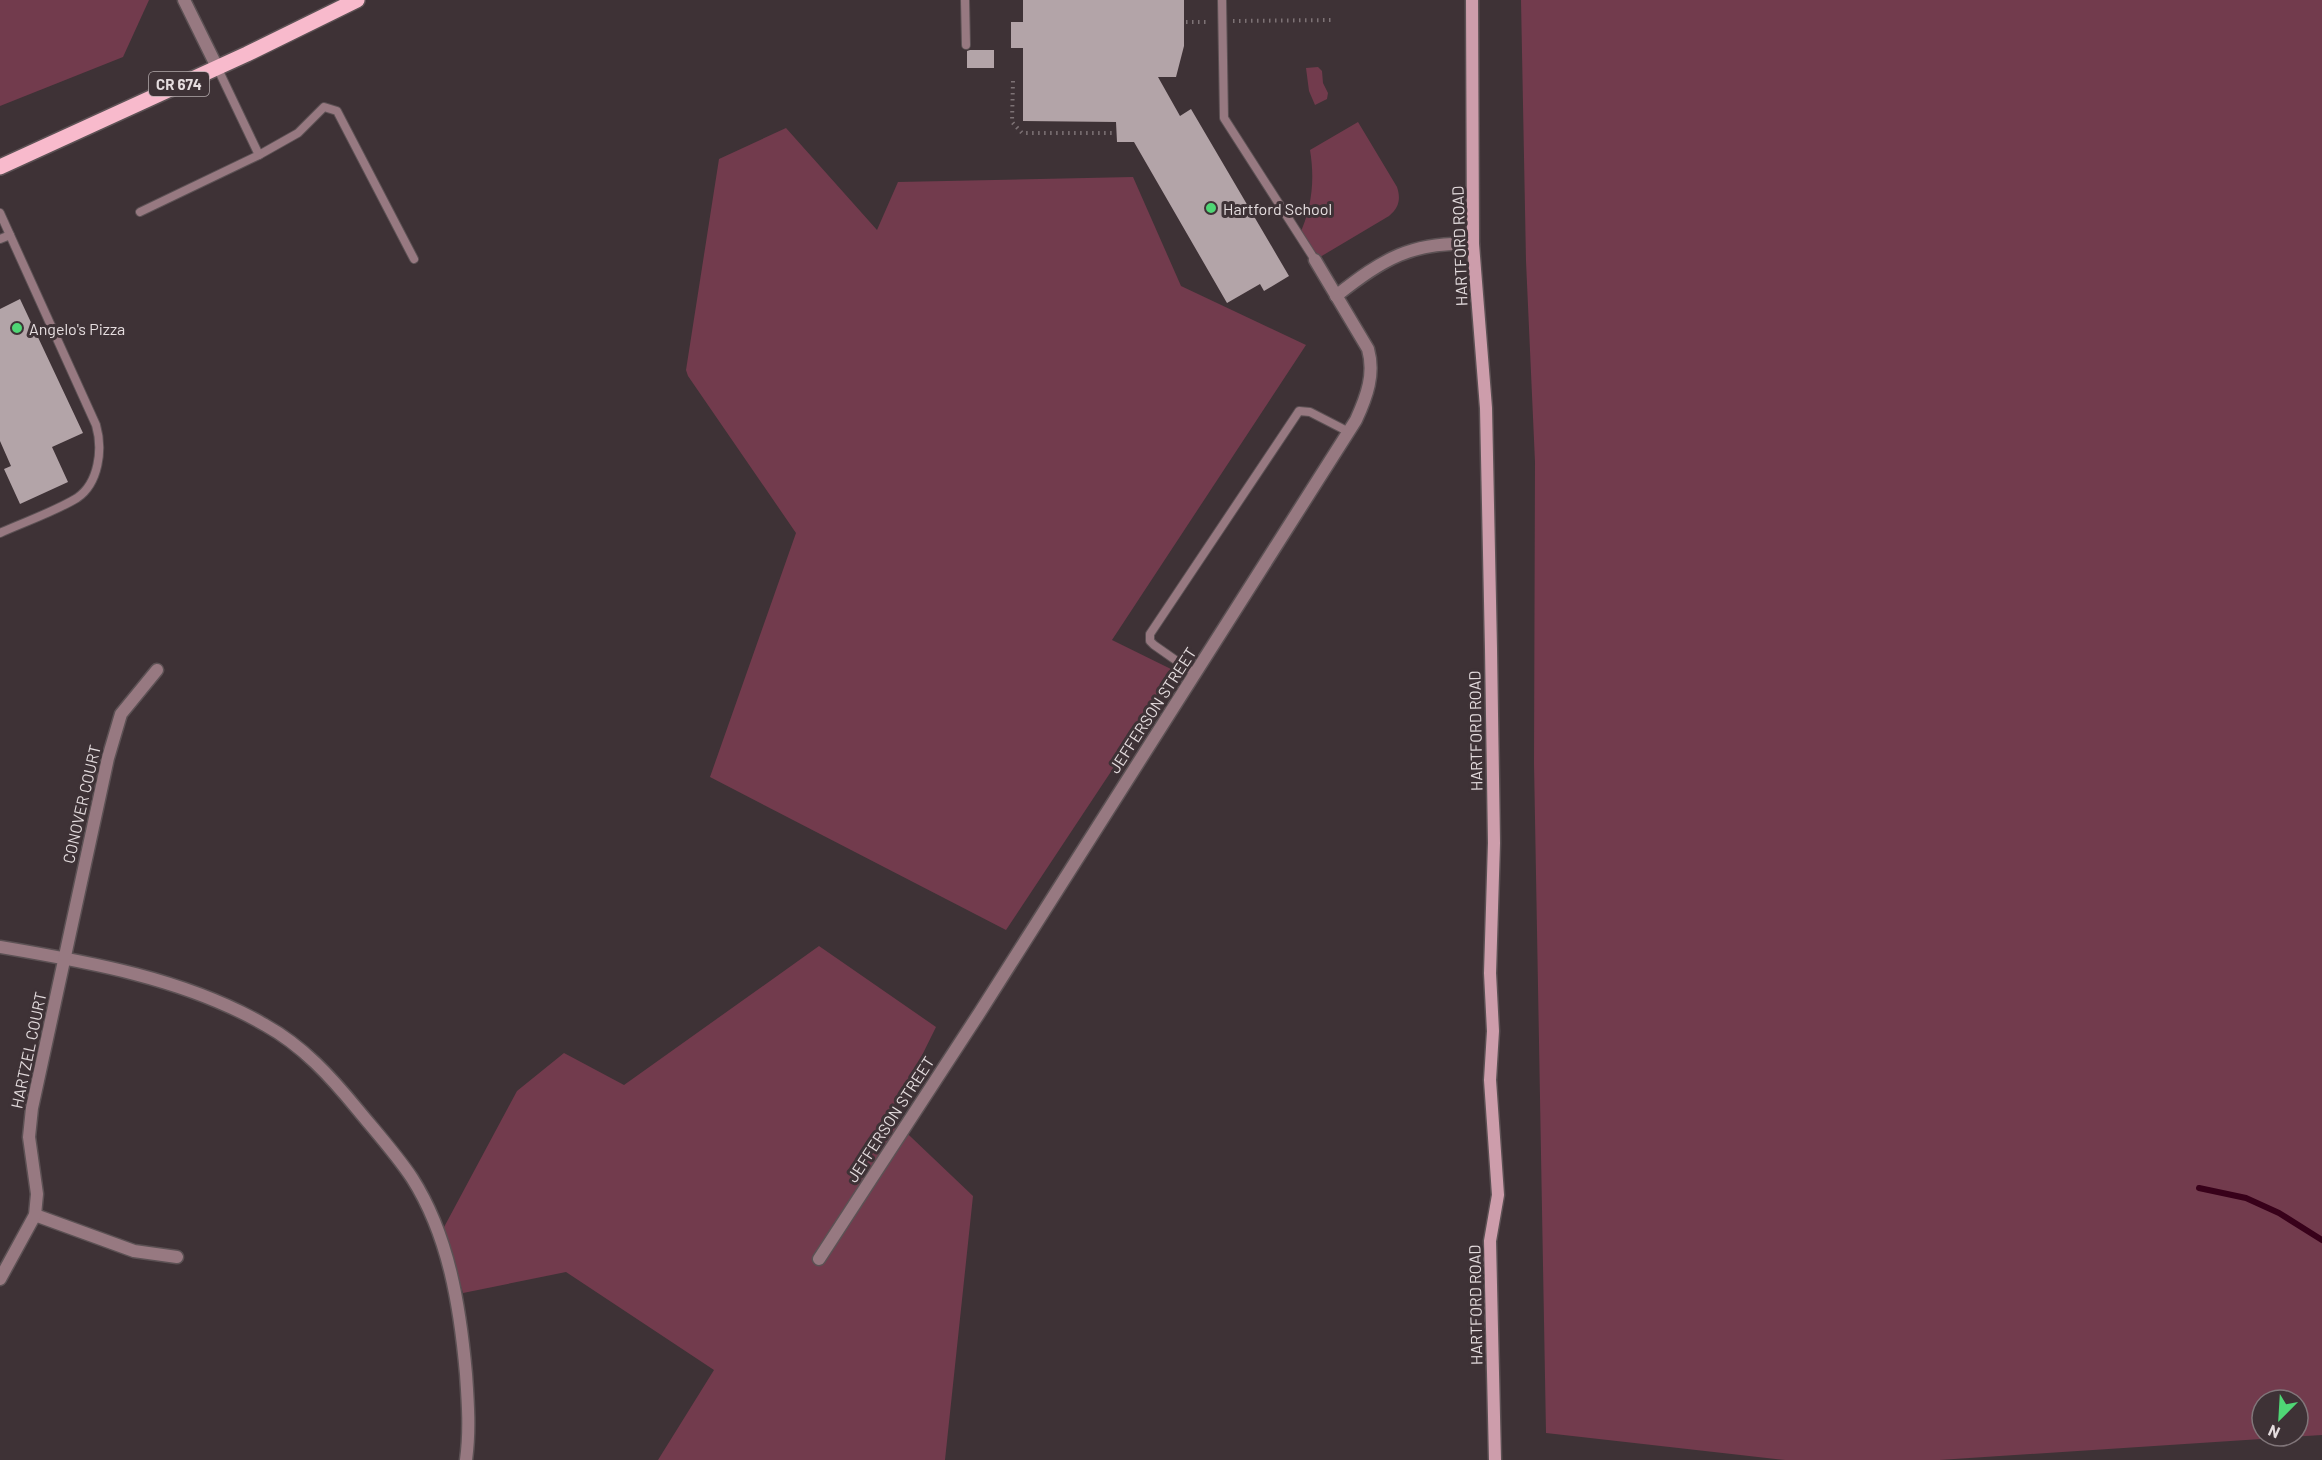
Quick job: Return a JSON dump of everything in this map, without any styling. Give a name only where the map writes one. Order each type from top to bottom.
[{"type":"main road","name":"CR 674","points":[[0,167],[357,0]]},
{"type":"street","points":[[184,0],[217,67]]},
{"type":"street","name":"HARTFORD ROAD","points":[[1472,0],[1473,244],[1486,408],[1491,649],[1494,843],[1490,973],[1493,1032],[1490,1080],[1498,1195],[1490,1241],[1495,1460]]},
{"type":"street","points":[[1336,296],[1369,270],[1401,253],[1437,244],[1473,244]]},
{"type":"street","name":"JEFFERSON STREET","points":[[819,1259],[980,1012],[1349,432],[1365,402],[1369,388],[1371,362],[1368,348],[1315,260]]},
{"type":"street","name":"CONOVER COURT","points":[[63,958],[108,758],[121,714],[156,670]]},
{"type":"street","points":[[0,947],[63,958],[147,978],[197,994],[265,1025],[304,1051],[335,1082],[412,1179],[430,1213],[450,1265],[458,1300],[469,1414],[466,1460]]},
{"type":"street","name":"HARTZEL COURT","points":[[35,1215],[36,1194],[30,1151],[30,1123],[63,958]]},
{"type":"street","points":[[0,1279],[35,1215],[134,1251],[177,1257]]},
{"type":"lane","points":[[965,0],[966,45]]},
{"type":"lane","points":[[1222,0],[1224,118],[1315,260]]},
{"type":"lane","points":[[217,67],[259,155]]},
{"type":"lane","points":[[140,212],[259,155],[298,133],[324,107],[337,111],[414,259]]},
{"type":"lane","points":[[0,213],[96,426],[100,449],[95,472],[88,486],[77,497],[0,533]]},
{"type":"lane","points":[[0,239],[10,235]]},
{"type":"lane","points":[[1194,673],[1154,645],[1150,641],[1150,634],[1299,411],[1310,412],[1349,432]]},
{"type":"path","points":[[1186,22],[1331,20]]},
{"type":"path","points":[[1012,81],[1012,122],[1022,133],[1113,133]]},
{"type":"shaded area","points":[[0,0],[149,0],[123,57],[0,106]]},
{"type":"shaded area","points":[[1521,0],[2322,0],[2322,1435],[2310,1436],[2310,1388],[2250,1388],[2250,1440],[1939,1460],[1785,1460],[1546,1433],[1534,763],[1535,462],[1526,261]]},
{"type":"shaded area","points":[[1318,67],[1322,71],[1323,83],[1328,93],[1327,99],[1315,105],[1309,91],[1306,68]]},
{"type":"shaded area","points":[[1358,122],[1397,187],[1398,203],[1389,216],[1315,260],[1299,236],[1307,215],[1311,194],[1310,150]]},
{"type":"shaded area","points":[[786,128],[877,230],[898,182],[1133,177],[1181,286],[1306,345],[1112,640],[1177,672],[1006,930],[710,777],[796,533],[686,370],[719,159]]},
{"type":"shaded area","points":[[819,946],[936,1027],[891,1118],[973,1196],[945,1460],[658,1460],[714,1370],[566,1272],[463,1293],[443,1229],[517,1091],[564,1053],[624,1085]]},
{"type":"building","name":"Hartford School","points":[[1023,0],[1184,0],[1184,46],[1176,77],[1158,77],[1180,116],[1191,109],[1289,276],[1264,291],[1260,284],[1227,303],[1134,142],[1117,142],[1116,122],[1023,121],[1023,48],[1011,48],[1011,22],[1023,22]]},
{"type":"building","points":[[994,50],[994,68],[967,68],[967,51]]},
{"type":"building","points":[[20,299],[83,433],[52,447],[68,482],[20,504],[4,469],[11,466],[0,441],[0,309]]},
{"type":"waterway","points":[[2199,1188],[2246,1198],[2279,1213],[2322,1240]]},
{"type":"place","name":"Hartford School","points":[[1211,208]]},
{"type":"place","name":"Angelo's Pizza","points":[[17,328]]}]
